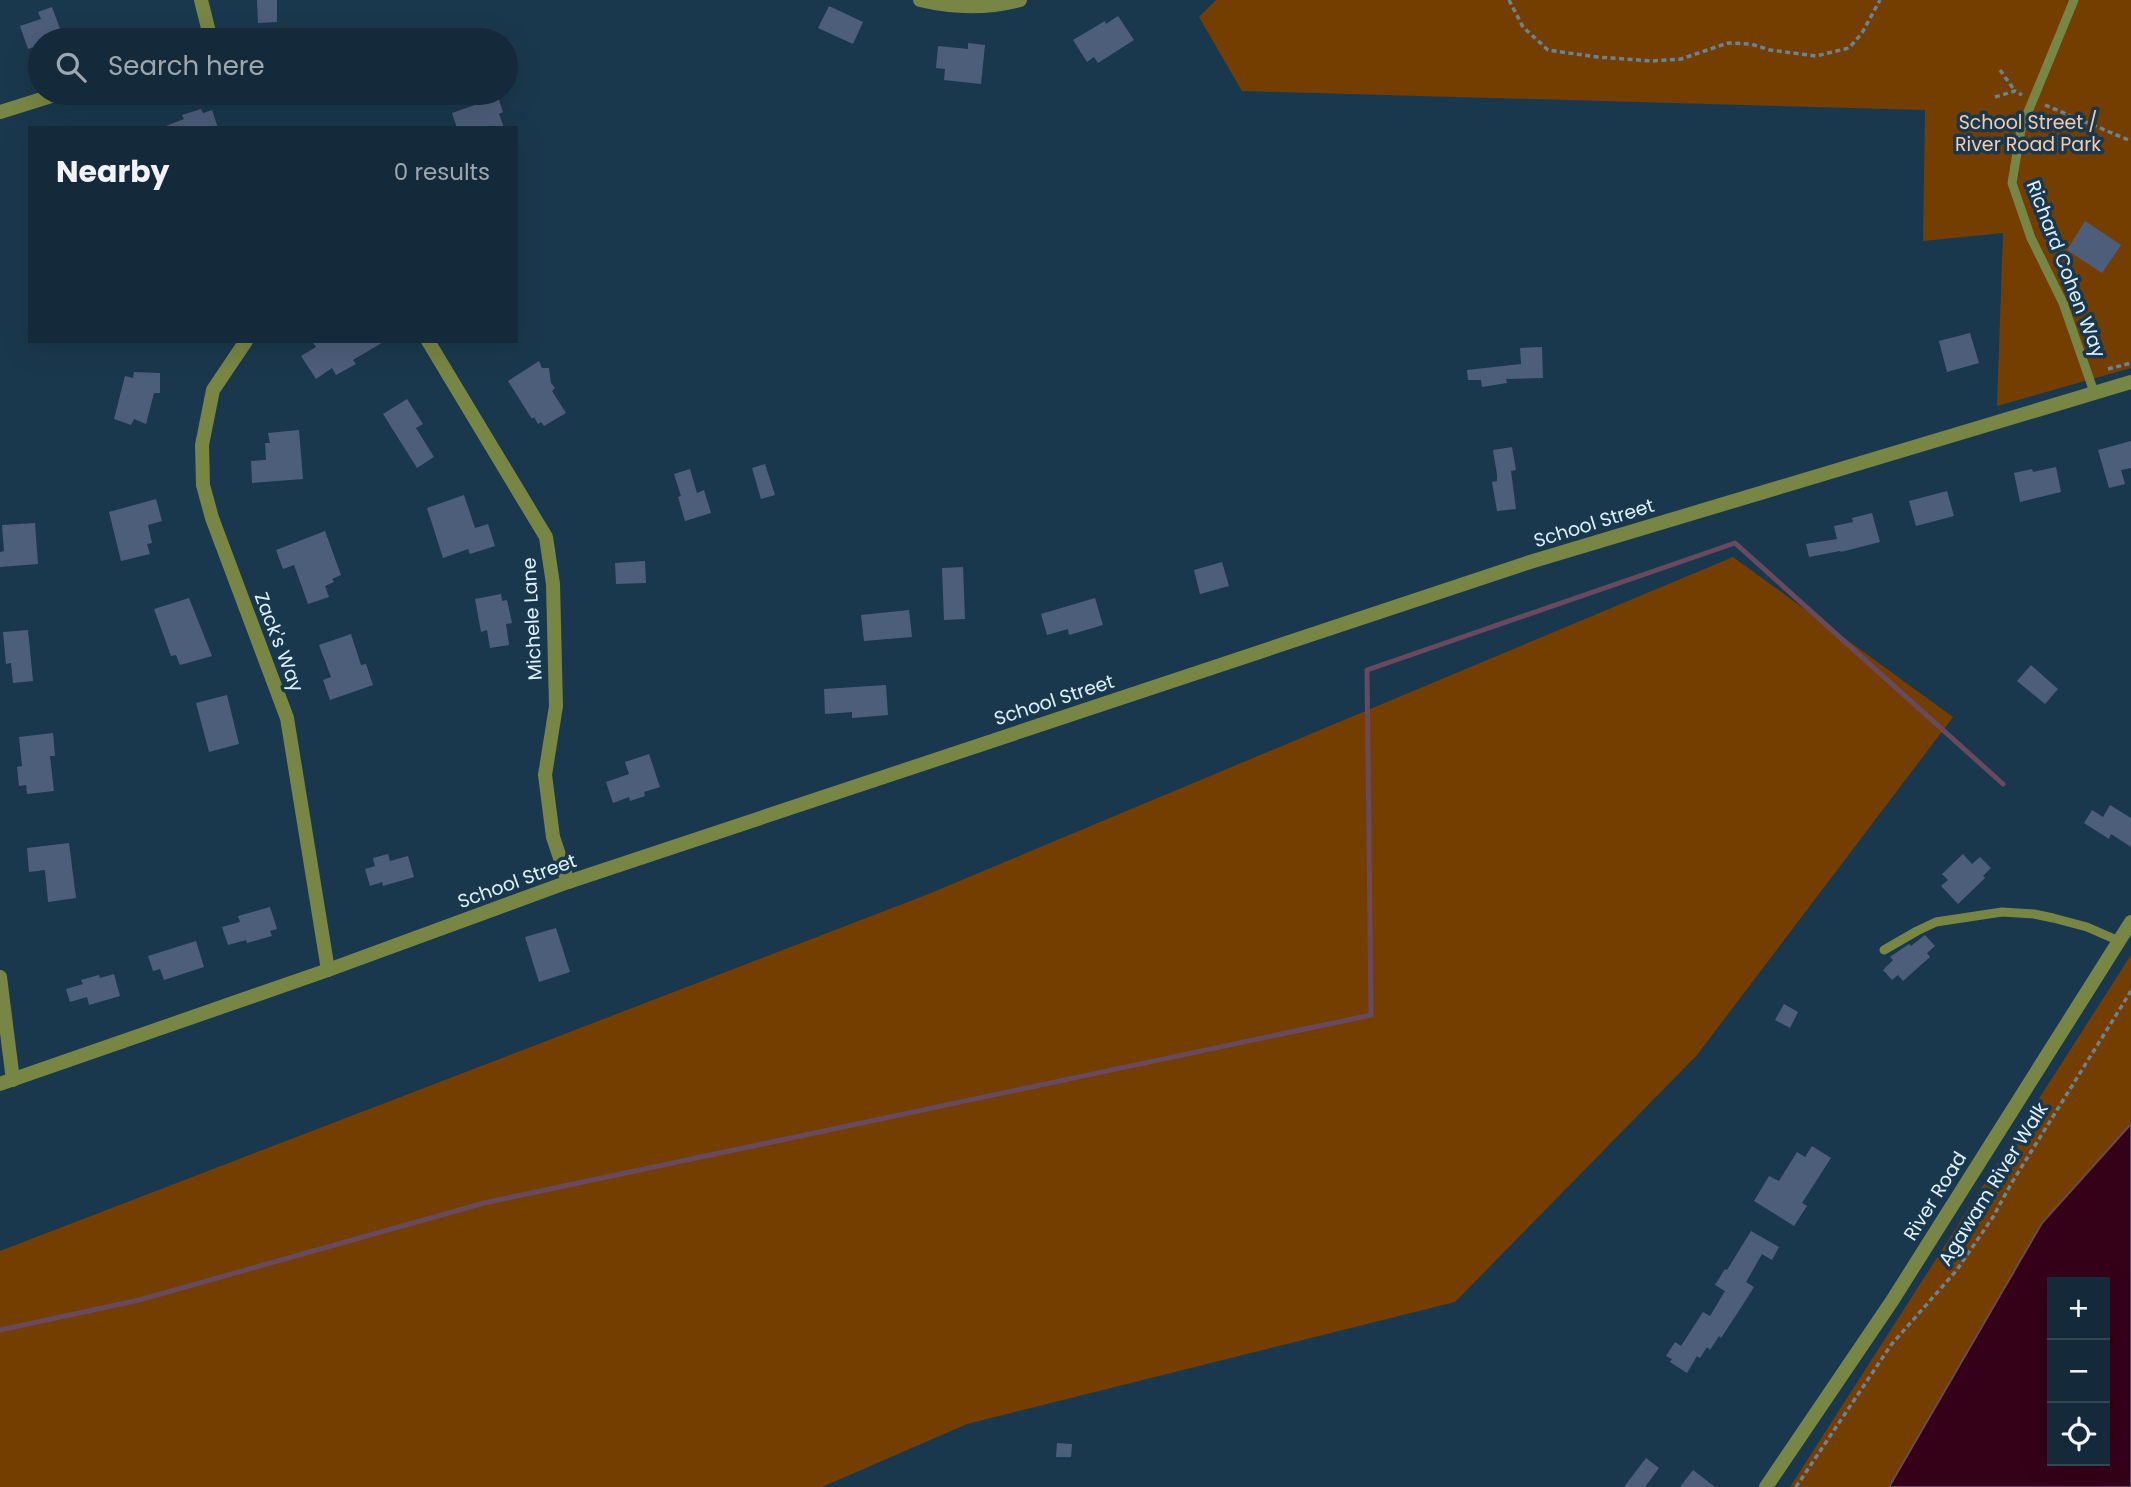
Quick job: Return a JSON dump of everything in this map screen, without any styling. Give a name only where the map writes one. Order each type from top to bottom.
[{"type":"street","points":[[201,0],[208,28]]},
{"type":"street","points":[[920,0],[948,6],[978,7],[1020,0]]},
{"type":"street","points":[[0,112],[28,103]]},
{"type":"street","name":"Zack's Way","points":[[245,343],[213,390],[202,445],[203,485],[212,518],[287,718],[328,970]]},
{"type":"street","name":"Michele Lane","points":[[429,343],[546,537],[553,584],[556,706],[545,775],[553,837],[568,882]]},
{"type":"street","name":"School Street","points":[[7,1082],[328,970],[568,882],[1530,562],[2131,382]]},
{"type":"street","name":"River Road","points":[[1766,1487],[1896,1295],[2131,922]]},
{"type":"street","points":[[0,977],[7,1082]]},
{"type":"lane","name":"Richard Cohen Way","points":[[2074,0],[2021,129],[2011,183],[2031,238],[2063,303],[2094,392]]},
{"type":"lane","points":[[1884,950],[1936,922],[2002,912],[2043,916],[2087,927],[2119,941]]},
{"type":"path","points":[[1509,0],[1523,27],[1548,50],[1652,61],[1681,59],[1728,43],[1751,44],[1770,50],[1816,56],[1849,48],[1862,33],[1880,0]]},
{"type":"path","points":[[2000,70],[2015,91],[2131,141]]},
{"type":"path","points":[[1995,97],[2015,91]]},
{"type":"path","points":[[2108,369],[2131,363]]},
{"type":"path","name":"Agawam River Walk","points":[[1796,1487],[1891,1345],[1956,1271],[1993,1217],[2131,991]]},
{"type":"green space","name":"School Street / River Road Park","points":[[1216,0],[2131,0],[2131,368],[1997,406],[2003,233],[1923,241],[1925,110],[1242,91],[1199,17]]},
{"type":"green space","points":[[1733,557],[1953,717],[1697,1055],[1455,1302],[967,1424],[822,1487],[0,1487],[0,1251],[926,895]]},
{"type":"green space","points":[[2131,955],[2131,1124],[2042,1223],[1889,1487],[1790,1487]]},
{"type":"shaded area","points":[[2131,1124],[2131,1487],[1889,1487],[2042,1223]]},
{"type":"building","points":[[257,0],[277,0],[277,22],[258,23]]},
{"type":"building","points":[[829,6],[863,22],[853,44],[818,28]]},
{"type":"building","points":[[52,7],[60,28],[28,28],[28,49],[20,26],[41,19],[38,12]]},
{"type":"building","points":[[1118,16],[1134,40],[1098,63],[1094,57],[1087,62],[1073,40]]},
{"type":"building","points":[[968,43],[985,45],[981,84],[944,80],[945,69],[936,68],[938,46],[968,49]]},
{"type":"building","points":[[475,105],[501,105],[503,112],[499,114],[503,126],[456,126],[452,113]]},
{"type":"building","points":[[201,109],[203,113],[212,110],[217,126],[166,126],[184,119],[182,115]]},
{"type":"building","points":[[2085,221],[2121,245],[2102,273],[2067,250]]},
{"type":"building","points":[[1970,333],[1979,363],[1947,372],[1939,341]]},
{"type":"building","points":[[313,343],[382,343],[353,360],[356,364],[336,375],[332,368],[316,379],[301,356],[316,347]]},
{"type":"building","points":[[1542,347],[1543,378],[1506,379],[1507,383],[1482,387],[1481,380],[1468,380],[1467,370],[1521,364],[1520,348]]},
{"type":"building","points":[[539,361],[542,368],[549,368],[551,383],[555,388],[552,391],[566,413],[544,426],[541,422],[538,424],[534,417],[532,419],[508,381]]},
{"type":"building","points":[[134,372],[160,373],[160,393],[154,393],[146,424],[134,419],[131,425],[114,419],[125,376],[133,378]]},
{"type":"building","points":[[407,399],[423,424],[416,428],[434,457],[417,468],[383,414]]},
{"type":"building","points":[[299,430],[303,479],[252,483],[251,461],[266,460],[265,443],[270,443],[268,433]]},
{"type":"building","points":[[2131,441],[2131,468],[2121,470],[2125,484],[2109,488],[2098,450]]},
{"type":"building","points":[[1512,447],[1516,470],[1511,471],[1516,509],[1497,511],[1492,482],[1497,481],[1493,450]]},
{"type":"building","points":[[765,464],[775,495],[761,499],[752,468]]},
{"type":"building","points":[[2056,467],[2061,492],[2020,502],[2014,473]]},
{"type":"building","points":[[690,469],[697,493],[704,490],[711,513],[685,521],[674,474]]},
{"type":"building","points":[[1947,491],[1954,516],[1916,526],[1909,501]]},
{"type":"building","points":[[464,495],[475,528],[488,524],[495,546],[470,554],[468,549],[443,558],[427,508]]},
{"type":"building","points":[[156,499],[162,521],[148,525],[152,543],[147,544],[150,554],[121,561],[109,512]]},
{"type":"building","points":[[1872,513],[1880,542],[1809,557],[1806,544],[1837,539],[1834,526],[1853,522],[1852,518]]},
{"type":"building","points":[[35,523],[38,564],[0,567],[0,552],[4,551],[2,525]]},
{"type":"building","points":[[325,531],[341,575],[325,586],[329,597],[308,604],[294,565],[283,569],[276,550]]},
{"type":"building","points":[[645,561],[646,583],[616,584],[615,563]]},
{"type":"building","points":[[1222,562],[1229,586],[1200,594],[1194,570]]},
{"type":"building","points":[[963,567],[965,619],[944,620],[942,568]]},
{"type":"building","points":[[501,594],[502,601],[507,600],[512,623],[506,624],[509,645],[490,648],[487,630],[481,632],[475,599]]},
{"type":"building","points":[[189,598],[212,656],[180,665],[176,655],[171,656],[154,609]]},
{"type":"building","points":[[1095,598],[1103,625],[1069,635],[1068,629],[1047,635],[1041,614]]},
{"type":"building","points":[[909,610],[912,637],[864,641],[861,615]]},
{"type":"building","points":[[28,630],[33,681],[13,683],[11,663],[6,664],[3,632]]},
{"type":"building","points":[[351,634],[361,665],[366,664],[373,685],[330,700],[323,680],[331,677],[319,645]]},
{"type":"building","points":[[2031,665],[2058,689],[2045,704],[2017,681]]},
{"type":"building","points":[[886,685],[888,715],[852,718],[852,712],[825,714],[824,689]]},
{"type":"building","points":[[227,695],[239,744],[209,752],[196,703]]},
{"type":"building","points":[[53,733],[55,756],[50,756],[54,791],[27,794],[26,785],[19,786],[17,767],[22,766],[19,737]]},
{"type":"building","points":[[649,754],[660,787],[644,792],[645,796],[630,801],[629,797],[613,803],[606,782],[629,774],[625,762]]},
{"type":"building","points":[[2110,805],[2131,818],[2131,847],[2111,834],[2109,839],[2084,823],[2092,810],[2103,817]]},
{"type":"building","points":[[69,843],[76,898],[48,902],[45,870],[29,872],[27,848]]},
{"type":"building","points":[[388,854],[390,861],[408,856],[414,877],[383,886],[382,882],[370,886],[365,869],[375,866],[373,858]]},
{"type":"building","points":[[1963,854],[1972,864],[1980,857],[1991,868],[1983,876],[1985,878],[1958,904],[1941,886],[1948,880],[1942,874]]},
{"type":"building","points":[[270,907],[277,929],[270,931],[272,936],[228,945],[222,927],[240,922],[238,916]]},
{"type":"building","points":[[556,928],[570,972],[539,982],[525,937]]},
{"type":"building","points":[[1925,935],[1935,946],[1927,953],[1930,957],[1903,981],[1898,975],[1892,980],[1883,970],[1893,960],[1890,957]]},
{"type":"building","points":[[196,941],[204,967],[164,980],[160,969],[153,971],[148,956]]},
{"type":"building","points":[[114,974],[120,996],[89,1005],[87,997],[70,1002],[66,989],[83,984],[81,980]]},
{"type":"building","points":[[1784,1004],[1798,1012],[1790,1028],[1775,1020]]},
{"type":"building","points":[[1812,1146],[1831,1158],[1802,1203],[1807,1206],[1794,1226],[1754,1201],[1769,1176],[1779,1181],[1797,1152],[1805,1157]]},
{"type":"building","points":[[1751,1231],[1779,1247],[1772,1260],[1762,1254],[1746,1282],[1754,1287],[1721,1338],[1719,1336],[1710,1350],[1707,1347],[1700,1358],[1697,1356],[1687,1373],[1670,1362],[1672,1359],[1666,1356],[1675,1342],[1681,1346],[1703,1312],[1710,1316],[1725,1291],[1715,1285]]},
{"type":"building","points":[[1057,1443],[1072,1444],[1071,1457],[1056,1457]]},
{"type":"building","points":[[1646,1458],[1659,1468],[1645,1487],[1624,1487]]},
{"type":"building","points":[[1693,1470],[1715,1487],[1680,1487]]},
{"type":"waterway","points":[[0,1330],[139,1300],[484,1203],[1371,1015],[1367,670],[1735,543],[2003,784]]}]
